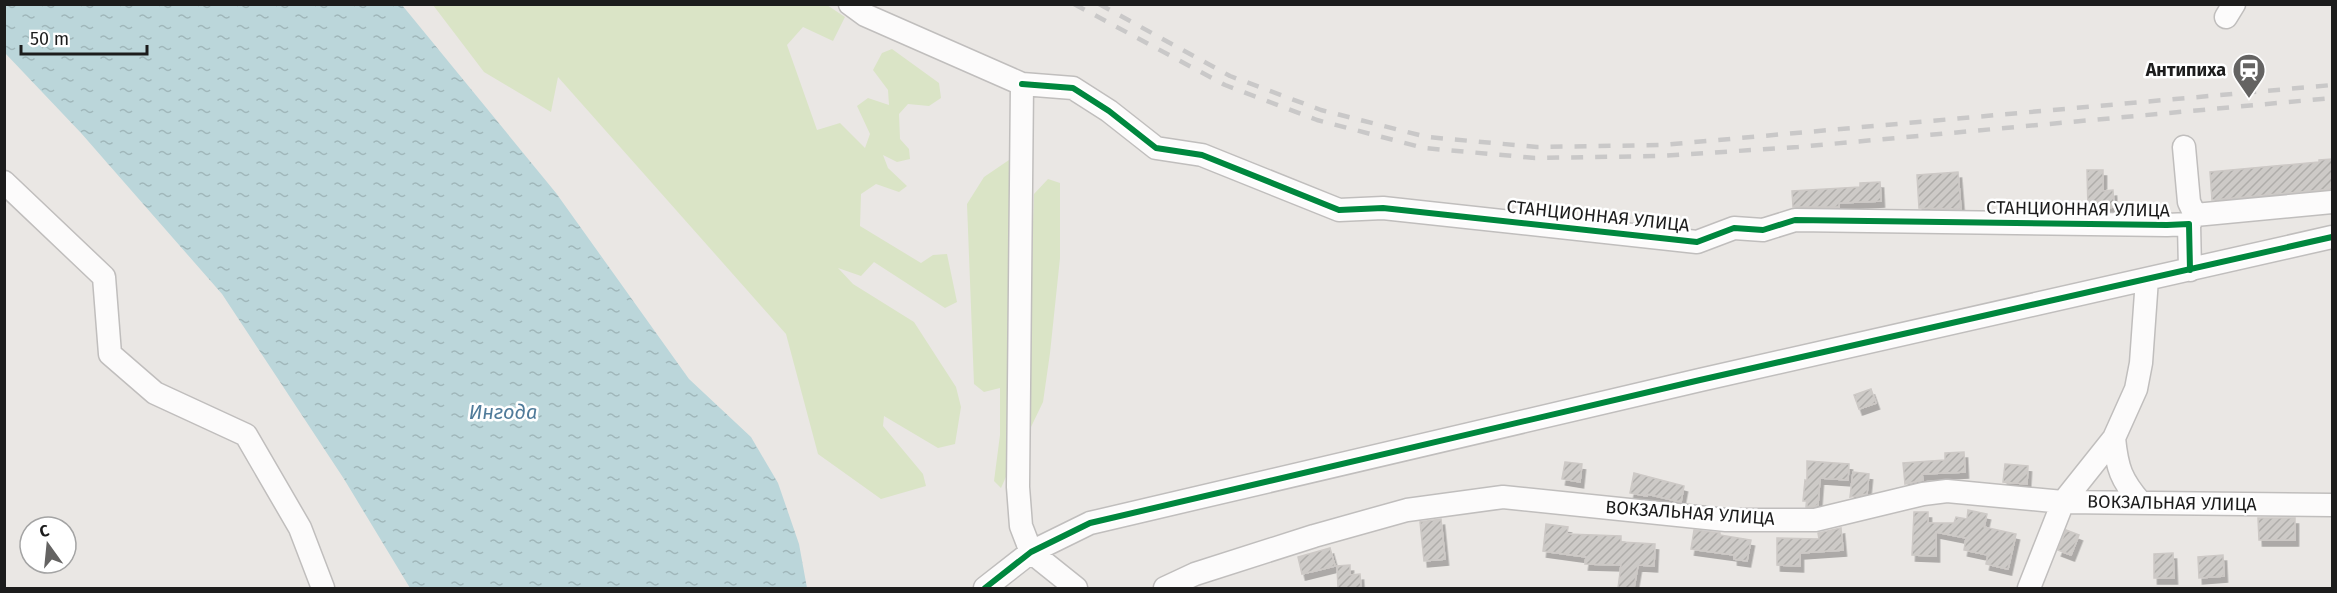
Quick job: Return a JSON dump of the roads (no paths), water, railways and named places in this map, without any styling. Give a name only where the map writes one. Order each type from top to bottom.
[{"type":"street","name":"СТАНЦИОННАЯ УЛИЦА","points":[[849,4],[865,15],[1022,84],[1072,88],[1109,111],[1156,148],[1202,155],[1339,210],[1383,208],[1697,242],[1734,228],[1763,230],[1795,220],[2167,225],[2192,219],[2190,270]]},
{"type":"street","points":[[1022,84],[1018,487],[1021,526],[1031,552],[1076,588]]},
{"type":"street","points":[[2184,147],[2192,219],[2332,202]]},
{"type":"street","points":[[4,182],[104,277],[110,354],[155,393],[246,435],[300,528],[323,588]]},
{"type":"street","points":[[985,588],[1031,552],[1090,523],[1700,380],[2332,237]]},
{"type":"street","points":[[2029,588],[2063,502],[2114,438],[2136,389],[2141,363],[2146,279]]},
{"type":"street","points":[[2114,438],[2117,466],[2126,485],[2141,503]]},
{"type":"street","name":"ВОКЗАЛЬНАЯ УЛИЦА","points":[[1165,588],[1195,574],[1314,536],[1407,510],[1503,497],[1726,520],[1815,520],[1923,494],[1947,491],[2063,502],[2332,505]]},
{"type":"water","name":"Ингода","points":[[5,4],[402,5],[556,193],[689,379],[751,437],[778,483],[799,544],[807,588],[410,588],[344,479],[222,294],[81,133],[5,53]]},
{"type":"railway","points":[[1074,4],[1225,85],[1317,120],[1424,148],[1535,158],[1661,156],[1798,147],[2332,98]]},
{"type":"railway","points":[[1099,4],[1230,76],[1321,110],[1427,137],[1537,147],[1662,145],[2332,85]]},
{"type":"place","name":"Антипиха","points":[[2249,99]]}]
